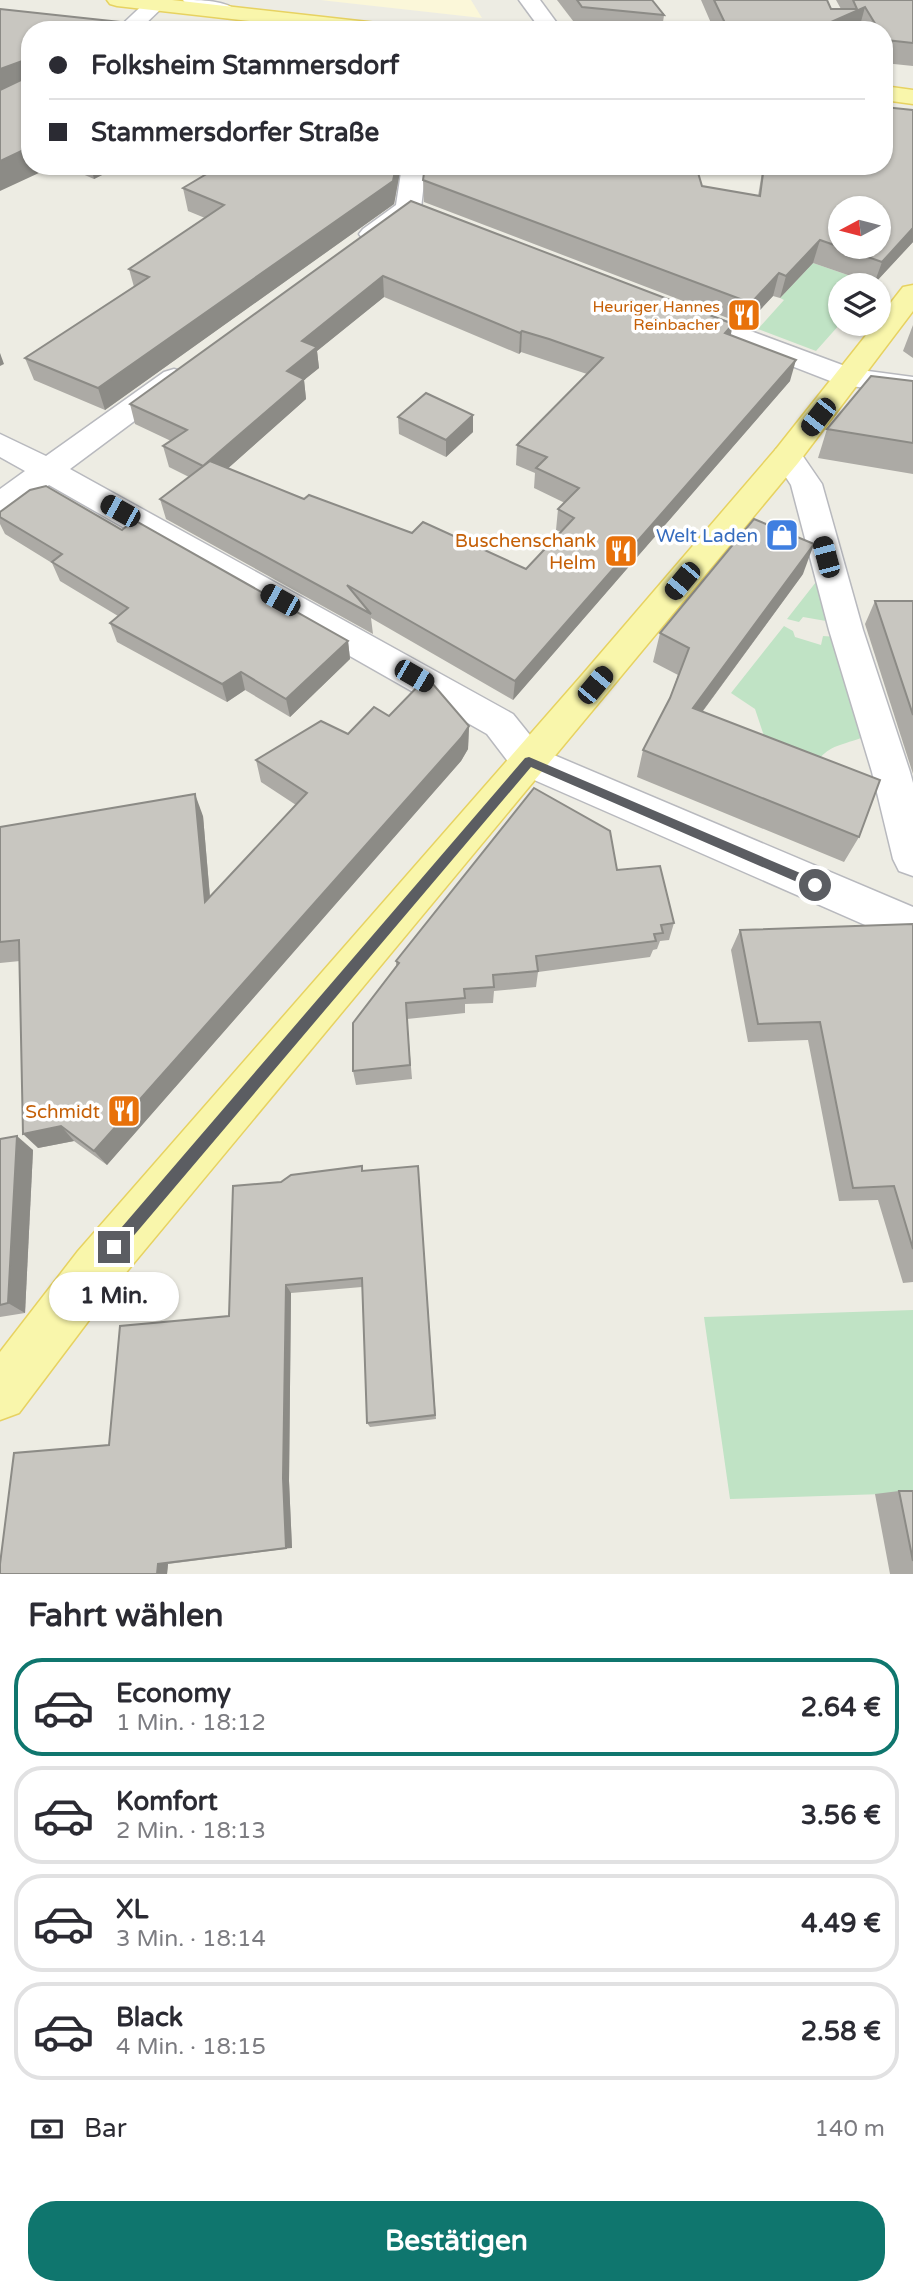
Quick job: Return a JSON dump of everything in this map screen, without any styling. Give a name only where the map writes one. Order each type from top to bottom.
[{"type":"main road","points":[[117,0],[307,21]]},
{"type":"main road","points":[[893,79],[913,81]]},
{"type":"main road","points":[[893,94],[913,97]]},
{"type":"main road","points":[[0,1394],[96,1269],[787,456],[913,293]]},
{"type":"street","points":[[193,0],[228,12]]},
{"type":"street","points":[[529,0],[545,21]]},
{"type":"street","points":[[136,21],[156,4]]},
{"type":"street","points":[[352,249],[421,213],[415,175]]},
{"type":"street","points":[[656,304],[848,378],[913,386]]},
{"type":"street","points":[[0,505],[193,364]]},
{"type":"street","points":[[0,444],[500,724],[529,761],[913,927]]},
{"type":"street","points":[[787,456],[806,484],[846,630],[891,772],[913,859]]},
{"type":"shaded area","points":[[321,0],[471,0],[482,18],[329,1]]},
{"type":"green space","points":[[813,263],[842,273],[828,273],[829,336],[816,351],[758,329],[784,300],[780,298]]},
{"type":"green space","points":[[816,582],[829,626],[826,621],[803,617],[799,622],[787,619]]},
{"type":"green space","points":[[784,626],[793,631],[795,637],[821,645],[823,636],[837,637],[864,731],[861,738],[827,751],[811,770],[765,739],[755,709],[731,693]]},
{"type":"green space","points":[[913,1310],[913,1493],[730,1499],[704,1317]]},
{"type":"building","points":[[577,0],[652,0],[664,15],[582,7]]},
{"type":"building","points":[[714,0],[827,0],[831,9],[857,9],[853,0],[913,0],[913,43],[893,41],[893,21],[874,21],[865,7],[833,21],[724,21]]},
{"type":"building","points":[[0,9],[111,21],[21,21],[21,61],[0,69]]},
{"type":"building","points":[[21,80],[21,151],[0,161],[0,90]]},
{"type":"building","points":[[893,108],[913,110],[913,228],[891,252],[891,196],[828,196],[828,243],[820,240],[786,276],[779,273],[751,303],[423,180],[424,175],[699,175],[702,186],[760,196],[763,175],[893,175]]},
{"type":"building","points":[[205,175],[394,175],[393,181],[98,388],[25,358],[149,277],[129,269],[224,205],[183,188]]},
{"type":"building","points":[[411,201],[733,324],[725,333],[796,360],[515,681],[347,585],[371,614],[160,499],[210,461],[304,499],[309,495],[412,533],[423,522],[526,569],[574,518],[558,509],[579,488],[536,468],[547,457],[517,445],[603,358],[549,339],[522,331],[520,333],[383,276],[302,341],[317,347],[287,371],[304,379],[203,466],[163,446],[187,430],[130,404]]},
{"type":"building","points":[[871,376],[913,381],[913,443],[827,429]]},
{"type":"building","points":[[426,393],[473,415],[446,440],[398,417]]},
{"type":"building","points":[[46,486],[122,530],[134,520],[348,641],[286,699],[241,672],[222,684],[110,623],[128,608],[52,562],[62,554],[0,517],[0,512],[30,490]]},
{"type":"building","points":[[754,519],[814,544],[693,708],[880,780],[859,837],[643,750],[670,698],[689,648],[660,633]]},
{"type":"building","points":[[875,601],[913,601],[913,715]]},
{"type":"building","points":[[425,679],[432,683],[469,726],[461,738],[94,1151],[61,1126],[23,1134],[19,940],[0,942],[0,827],[195,794],[205,902],[307,793],[256,760],[321,721],[348,734],[374,707],[389,716]]},
{"type":"building","points":[[534,788],[610,831],[617,870],[660,866],[674,923],[661,925],[663,933],[654,934],[656,941],[536,956],[538,971],[493,975],[494,987],[464,989],[465,998],[406,1003],[410,1065],[353,1071],[353,1023],[399,963],[396,961]]},
{"type":"building","points":[[913,924],[913,1249],[894,1186],[853,1188],[820,1022],[758,1024],[740,930]]},
{"type":"building","points":[[17,1136],[8,1303],[0,1305],[0,1139]]},
{"type":"building","points":[[362,1166],[362,1171],[418,1166],[435,1415],[367,1423],[362,1278],[286,1285],[283,1478],[286,1548],[158,1564],[157,1574],[0,1574],[14,1453],[109,1445],[120,1326],[229,1316],[233,1186],[281,1182],[291,1175]]},
{"type":"building","points":[[899,1491],[913,1491],[913,1561]]},
{"type":"place","name":"Heuriger Hannes Reinbacher","points":[[744,315]]},
{"type":"place","name":"Welt Laden","points":[[782,535]]},
{"type":"place","name":"Buschenschank Helm","points":[[621,551]]},
{"type":"place","name":"Schmidt","points":[[124,1111]]},
{"type":"route","points":[[114,1247],[529,761],[815,885]]}]
